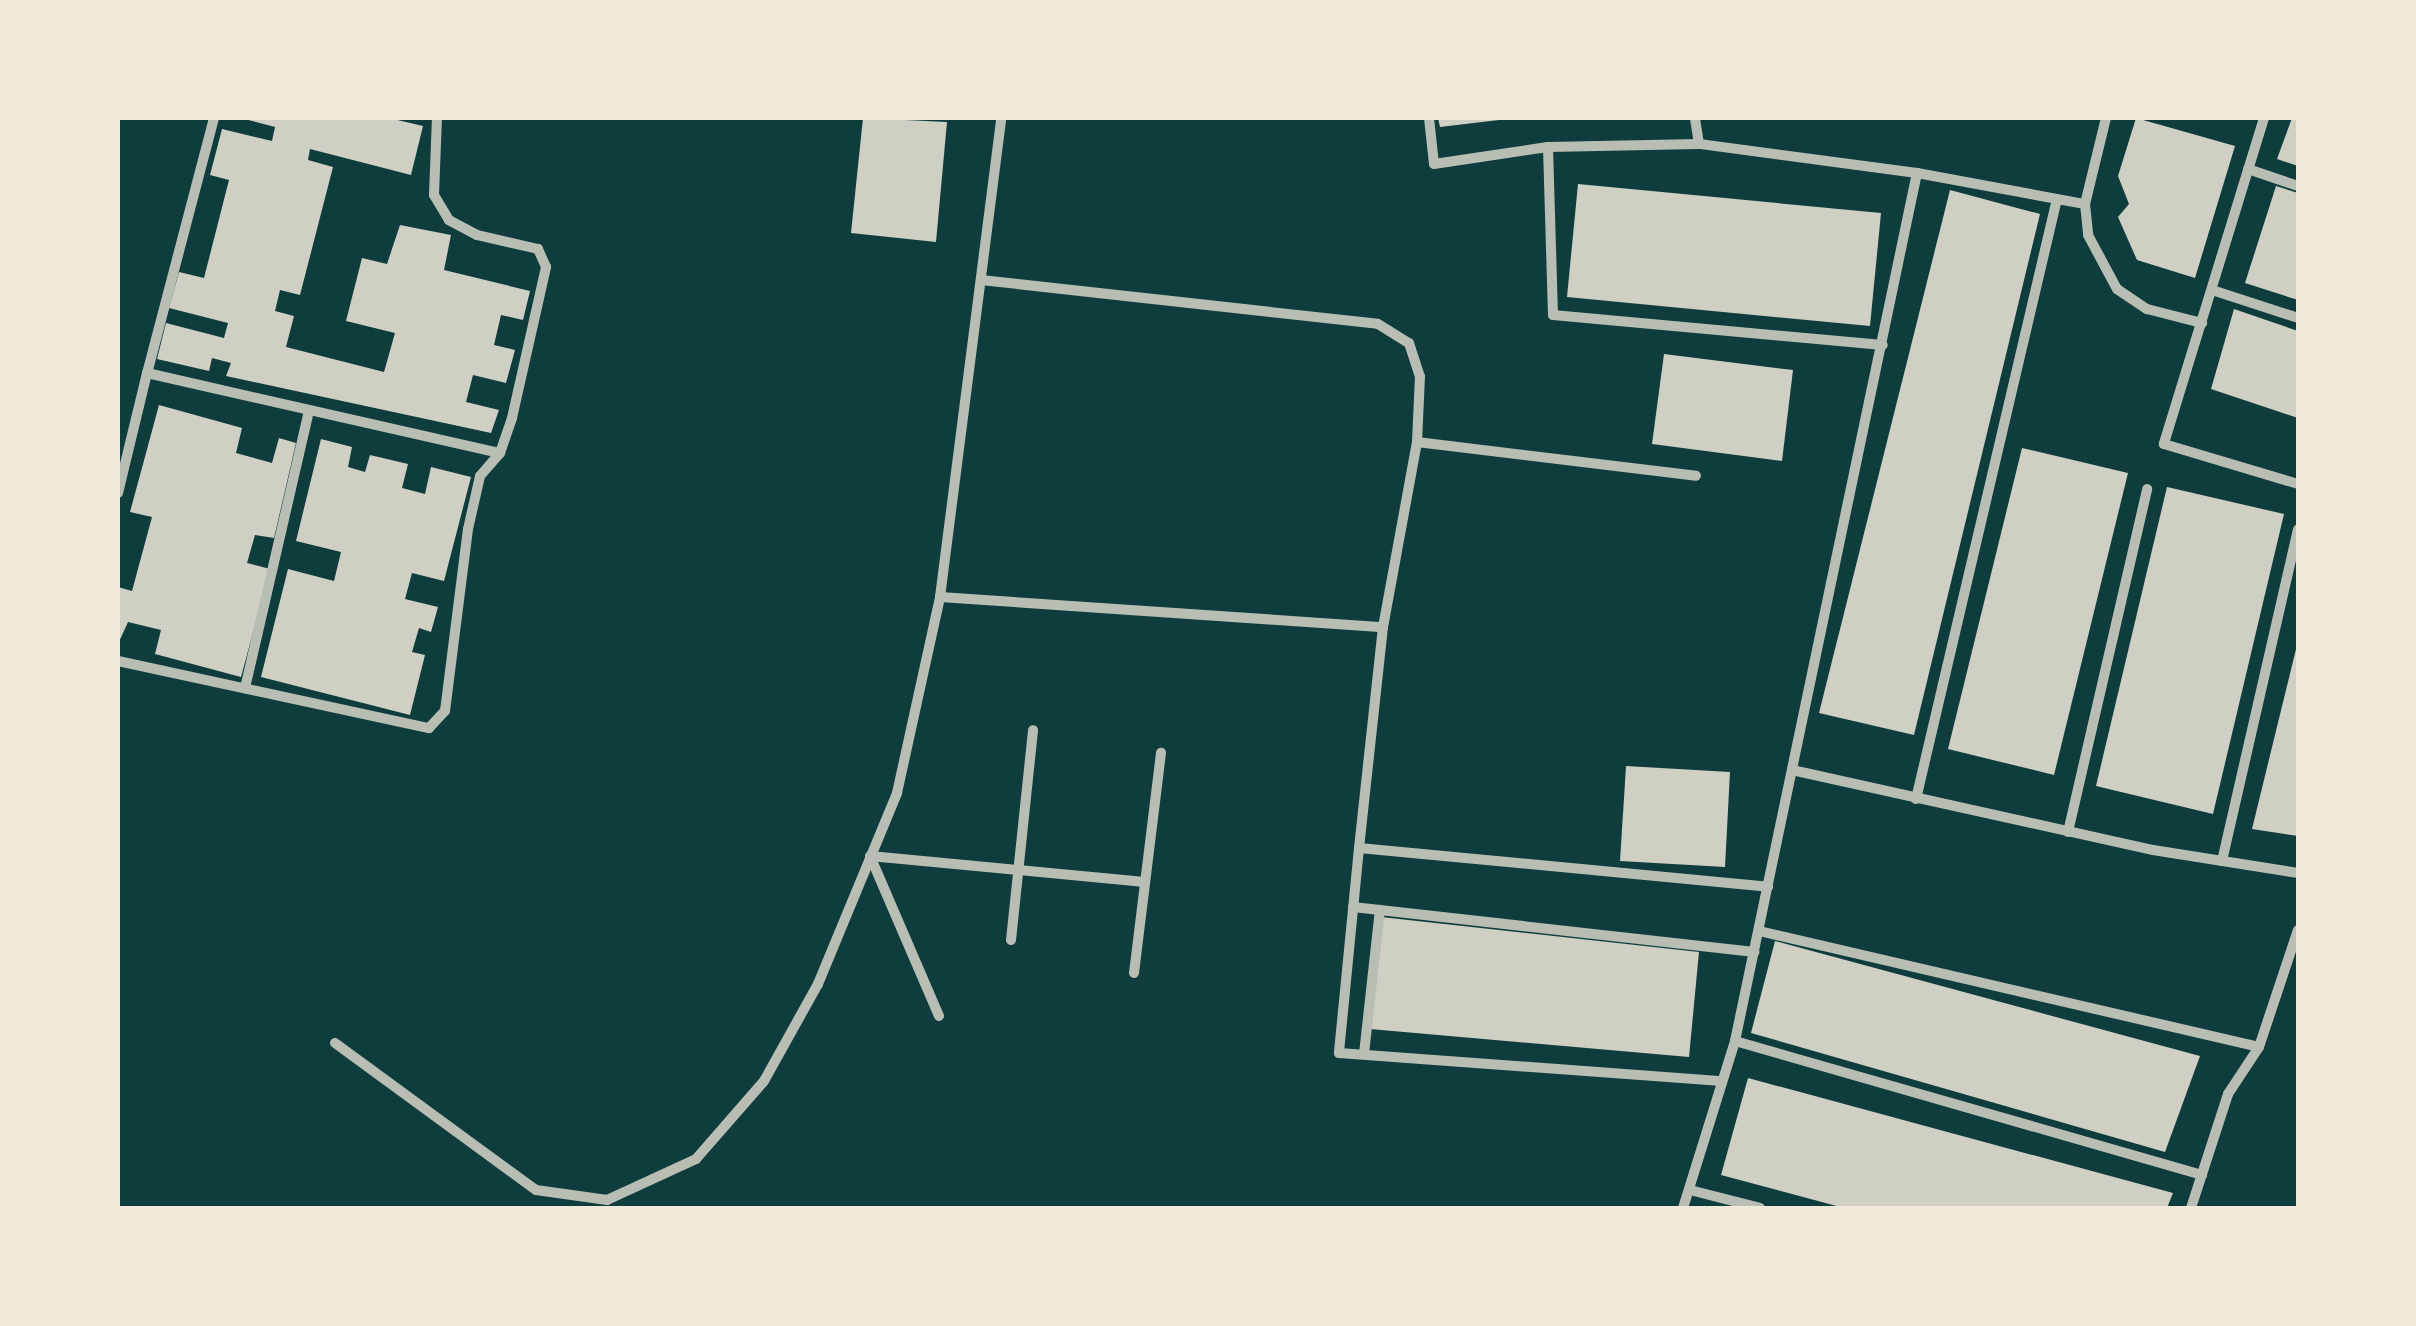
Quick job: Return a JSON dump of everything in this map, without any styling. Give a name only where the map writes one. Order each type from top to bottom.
[{"type":"street","points":[[118,494],[214,118]]},
{"type":"street","points":[[118,661],[429,728],[445,711],[452,687],[468,529],[480,476],[500,453],[546,267],[538,249],[477,235],[448,220],[434,196],[438,118]]},
{"type":"street","points":[[335,1044],[536,1190],[606,1200],[696,1159],[764,1081],[818,984],[897,792],[940,597],[1001,118]]},
{"type":"street","points":[[1429,118],[1434,164],[1548,147],[1698,144],[1917,173],[2086,204]]},
{"type":"street","points":[[1695,118],[1698,144]]},
{"type":"street","points":[[2106,118],[2086,204],[2088,235],[2117,289],[2147,309],[2202,323]]},
{"type":"street","points":[[2264,118],[2164,444],[2298,484]]},
{"type":"street","points":[[1548,147],[1554,315],[1884,344]]},
{"type":"street","points":[[2248,169],[2298,186]]},
{"type":"street","points":[[1683,1208],[1735,1041],[1917,173]]},
{"type":"street","points":[[1916,800],[2057,198]]},
{"type":"street","points":[[980,280],[1378,324],[1409,343],[1420,376],[1417,442],[1383,627],[1339,1053],[1722,1081]]},
{"type":"street","points":[[2212,290],[2298,318]]},
{"type":"street","points":[[147,373],[500,453]]},
{"type":"street","points":[[245,688],[309,410]]},
{"type":"street","points":[[1417,442],[1696,476]]},
{"type":"street","points":[[2068,832],[2147,489]]},
{"type":"street","points":[[2222,861],[2298,530]]},
{"type":"street","points":[[940,597],[1383,627]]},
{"type":"street","points":[[1011,940],[1033,730]]},
{"type":"street","points":[[1134,973],[1160,753]]},
{"type":"street","points":[[1792,770],[2068,832],[2298,873]]},
{"type":"street","points":[[1360,848],[1768,887]]},
{"type":"street","points":[[870,856],[1144,882]]},
{"type":"street","points":[[870,856],[939,1016]]},
{"type":"street","points":[[1353,907],[1754,952]]},
{"type":"street","points":[[1364,1054],[1380,910]]},
{"type":"street","points":[[2192,1208],[2228,1094],[2259,1046],[2298,930]]},
{"type":"street","points":[[1758,931],[2259,1046]]},
{"type":"street","points":[[1735,1041],[2202,1174]]},
{"type":"street","points":[[1690,1190],[1760,1208]]},
{"type":"building","points":[[241,118],[389,118],[423,126],[411,175],[310,149],[308,160],[333,167],[300,295],[280,290],[275,311],[294,316],[286,347],[384,372],[395,333],[346,321],[362,258],[387,264],[400,225],[451,235],[444,270],[530,291],[523,320],[501,315],[494,345],[515,350],[506,383],[473,375],[466,402],[499,410],[491,433],[226,376],[231,363],[212,358],[209,371],[157,359],[166,323],[224,338],[228,323],[169,308],[179,272],[204,278],[229,180],[210,175],[222,129],[272,141],[275,127]]},
{"type":"building","points":[[863,118],[947,122],[936,242],[851,233]]},
{"type":"building","points":[[1438,118],[1499,118],[1499,120],[1440,127]]},
{"type":"building","points":[[2136,118],[2235,146],[2195,278],[2137,260],[2118,217],[2129,204],[2118,176]]},
{"type":"building","points":[[2292,118],[2298,118],[2298,166],[2277,159]]},
{"type":"building","points":[[1578,184],[1881,213],[1870,326],[1567,297]]},
{"type":"building","points":[[2276,186],[2298,193],[2298,300],[2245,283]]},
{"type":"building","points":[[1950,190],[2040,214],[1914,735],[1819,713]]},
{"type":"building","points":[[2234,309],[2298,331],[2298,418],[2211,389]]},
{"type":"building","points":[[1664,354],[1793,370],[1782,461],[1652,444]]},
{"type":"building","points":[[159,405],[242,428],[236,453],[272,463],[279,438],[296,443],[274,538],[255,535],[247,563],[270,569],[241,677],[155,654],[161,630],[128,622],[118,644],[118,587],[132,591],[152,517],[130,512]]},
{"type":"building","points":[[321,439],[352,447],[348,467],[365,472],[370,455],[408,464],[402,488],[425,494],[431,467],[471,477],[444,581],[412,573],[405,599],[438,607],[431,632],[419,628],[412,652],[425,655],[410,715],[261,677],[288,569],[334,581],[341,552],[296,541]]},
{"type":"building","points":[[2022,448],[2128,473],[2054,775],[1948,749]]},
{"type":"building","points":[[2167,487],[2284,514],[2213,814],[2096,786]]},
{"type":"building","points":[[2298,645],[2298,836],[2252,829]]},
{"type":"building","points":[[1626,766],[1730,772],[1725,867],[1620,861]]},
{"type":"building","points":[[1381,917],[1699,952],[1689,1057],[1370,1029]]},
{"type":"building","points":[[1775,941],[2200,1056],[2165,1152],[1751,1033]]},
{"type":"building","points":[[1748,1078],[2173,1193],[2167,1208],[1844,1208],[1721,1175]]}]
